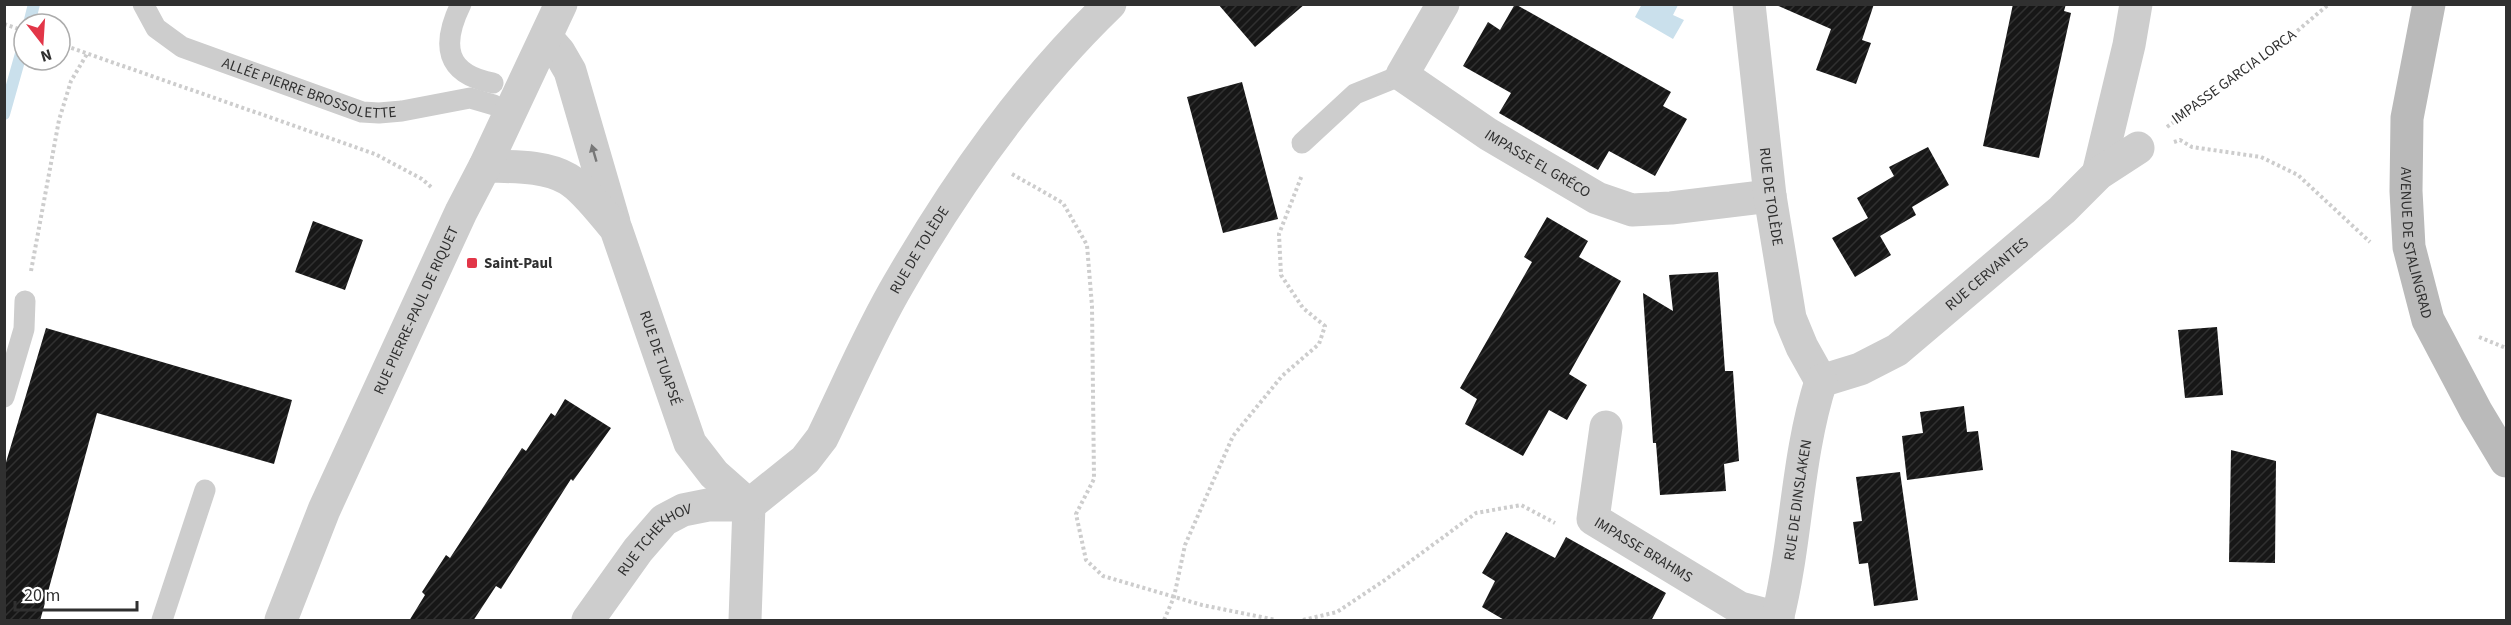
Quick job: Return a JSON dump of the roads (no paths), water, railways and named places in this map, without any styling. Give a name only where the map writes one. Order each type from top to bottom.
[{"type":"main road","name":"AVENUE DE STALINGRAD","points":[[2429,4],[2407,118],[2406,191],[2409,248],[2428,320],[2476,411],[2506,461]]},
{"type":"street","name":"RUE PIERRE-PAUL DE RIQUET","points":[[281,621],[324,510],[461,212],[486,166],[561,4]]},
{"type":"street","name":"RUE DE TOLÈDE","points":[[749,505],[806,460],[822,438],[898,285],[954,193],[1015,108],[1072,41],[1110,4]]},
{"type":"street","points":[[1402,75],[1443,4]]},
{"type":"street","name":"RUE DE TOLÈDE","points":[[1749,4],[1770,196],[1790,318],[1802,347],[1821,381]]},
{"type":"street","points":[[2098,174],[2129,45],[2136,4]]},
{"type":"street","points":[[546,37],[559,52],[570,71],[616,229]]},
{"type":"street","name":"IMPASSE EL GRÉCO","points":[[1402,75],[1488,134],[1597,198],[1632,210],[1671,208],[1770,196]]},
{"type":"street","name":"RUE CERVANTES","points":[[1821,381],[1860,369],[1897,350],[2062,210],[2098,174],[2138,148]]},
{"type":"street","name":"RUE DE TUAPSÉ","points":[[486,166],[534,168],[568,179],[616,229],[690,443],[714,474],[749,505]]},
{"type":"street","name":"RUE DE DINSLAKEN","points":[[1777,619],[1793,540],[1803,453],[1811,412],[1821,381]]},
{"type":"street","name":"IMPASSE BRAHMS","points":[[1606,427],[1593,519],[1740,608],[1777,619]]},
{"type":"street","name":"RUE TCHEKHOV","points":[[588,621],[638,550],[664,520],[683,510],[708,505],[749,505]]},
{"type":"street","points":[[745,621],[749,505]]},
{"type":"lane","name":"ALLÉE PIERRE BROSSOLETTE","points":[[143,4],[156,28],[182,47],[362,112],[402,111],[470,98],[494,105]]},
{"type":"lane","points":[[460,4],[448,42],[452,60],[459,70],[477,80],[493,83]]},
{"type":"lane","points":[[1302,143],[1355,94],[1402,75]]},
{"type":"lane","points":[[4,397],[24,329],[25,302]]},
{"type":"lane","points":[[162,621],[205,490]]},
{"type":"water","points":[[1642,4],[1678,5],[1673,15],[1684,20],[1673,39],[1635,17]]},
{"type":"waterway","points":[[32,12],[34,4]]},
{"type":"waterway","points":[[4,114],[16,72]]},
{"type":"place","name":"Saint-Paul","points":[[472,263]]}]
